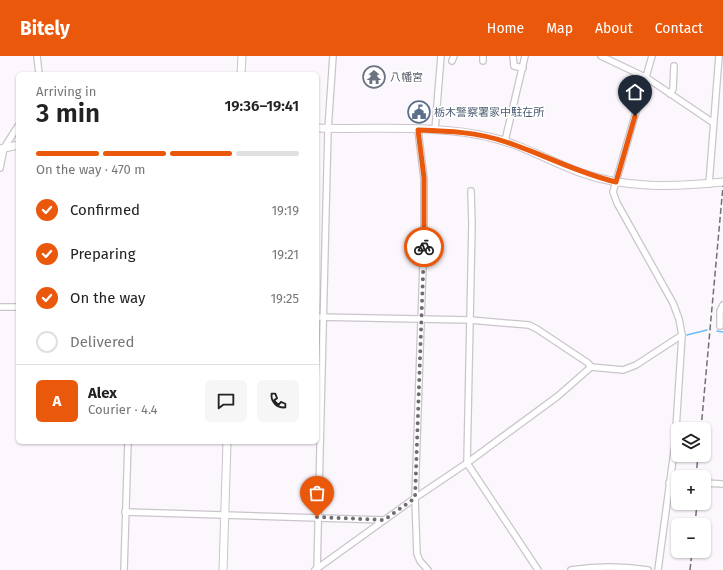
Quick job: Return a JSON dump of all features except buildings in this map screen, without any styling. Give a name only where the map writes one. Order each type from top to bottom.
[{"type":"street","points":[[38,56],[39,72]]},
{"type":"street","points":[[241,72],[242,56]]},
{"type":"street","points":[[316,570],[328,129],[333,56]]},
{"type":"street","points":[[435,130],[441,56]]},
{"type":"street","points":[[513,56],[514,66],[522,68]]},
{"type":"street","points":[[505,141],[526,56]]},
{"type":"street","points":[[601,56],[646,78],[712,122]]},
{"type":"street","points":[[652,56],[613,192],[617,204],[673,303],[679,318],[682,335],[675,444],[658,570]]},
{"type":"street","points":[[709,184],[712,122],[718,56]]},
{"type":"street","points":[[670,94],[673,89],[674,66]]},
{"type":"street","points":[[319,128],[435,130],[474,134],[505,141],[581,173],[616,182],[666,185],[709,184],[723,182]]},
{"type":"street","points":[[0,168],[2,148],[16,129]]},
{"type":"street","points":[[418,130],[424,178],[422,319],[415,498],[417,554],[420,561],[428,570]]},
{"type":"street","points":[[2,148],[16,145]]},
{"type":"street","points":[[471,191],[468,463],[538,570]]},
{"type":"street","points":[[720,326],[720,311],[723,305]]},
{"type":"street","points":[[0,307],[16,307]]},
{"type":"street","points":[[319,317],[470,320],[529,325],[588,363],[591,367],[623,370],[636,365],[682,335]]},
{"type":"street","points":[[316,570],[415,498],[468,463],[558,396],[591,367]]},
{"type":"street","points":[[124,570],[128,444]]},
{"type":"street","points":[[223,570],[227,444]]},
{"type":"street","points":[[711,484],[723,484]]},
{"type":"street","points":[[126,512],[384,520]]},
{"type":"street","points":[[571,570],[597,566],[626,566],[648,570]]},
{"type":"waterway","points":[[687,335],[707,330]]},
{"type":"waterway","points":[[717,331],[723,332]]},
{"type":"railway","points":[[702,422],[723,186]]},
{"type":"railway","points":[[697,462],[697,470]]},
{"type":"railway","points":[[696,510],[696,518]]},
{"type":"railway","points":[[690,570],[691,558]]},
{"type":"way so far","points":[[317,517],[384,520],[415,498],[424,247]]},
{"type":"place","name":"八幡宮","points":[[374,77]]},
{"type":"place","name":"栃木警察署家中駐在所","points":[[419,112]]},
{"type":"route","points":[[424,247],[424,178],[420,160],[418,130],[456,131],[505,141],[581,173],[616,182],[635,116]]}]
